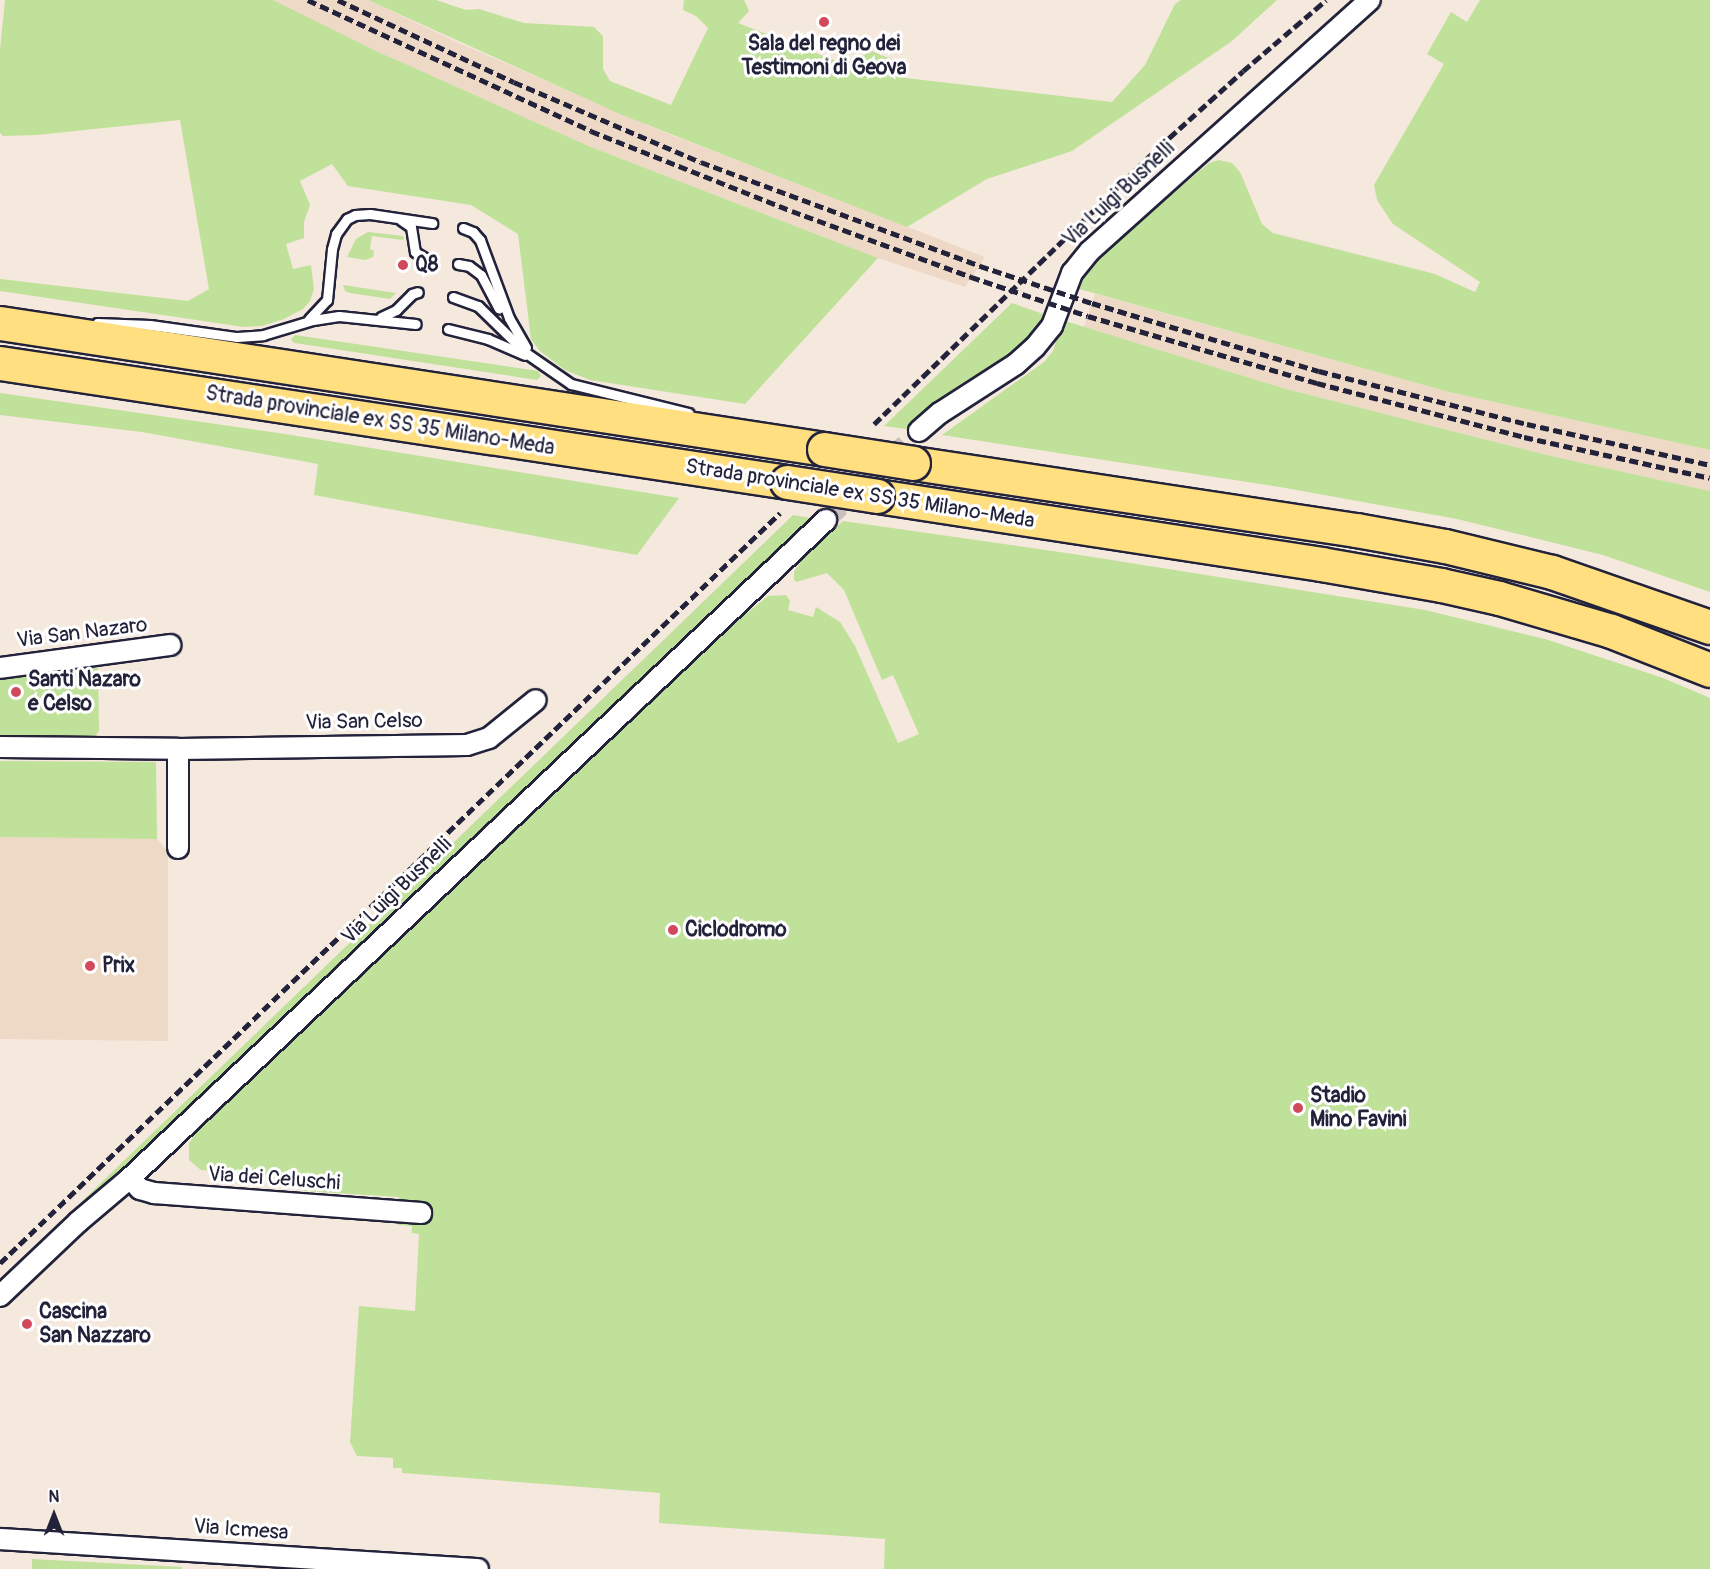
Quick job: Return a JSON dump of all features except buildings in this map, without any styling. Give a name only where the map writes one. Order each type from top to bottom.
[{"type":"highway","name":"Strada provinciale ex SS 35 Milano-Meda","points":[[4,324],[1356,530],[1445,546],[1552,572],[1710,627]]},
{"type":"highway","name":"Strada provinciale ex SS 35 Milano-Meda","points":[[0,363],[1321,564],[1442,585],[1611,631],[1710,670]]},
{"type":"street","name":"Via Luigi Busnelli","points":[[919,431],[940,413],[1016,364],[1035,347],[1052,326],[1072,273],[1090,250],[1370,0]]},
{"type":"street","name":"Via Luigi Busnelli","points":[[0,1296],[78,1222],[130,1178],[826,520]]},
{"type":"street","name":"Via San Nazaro","points":[[0,668],[170,645]]},
{"type":"street","name":"Via San Celso","points":[[0,747],[178,749],[466,745],[489,738],[536,700]]},
{"type":"street","points":[[178,749],[178,848]]},
{"type":"street","name":"Via dei Celuschi","points":[[130,1178],[140,1189],[161,1194],[421,1213]]},
{"type":"street","name":"Via Icmesa","points":[[0,1539],[478,1569]]},
{"type":"lane","points":[[300,324],[319,312],[327,300],[332,249],[347,219],[361,214],[432,223]]},
{"type":"lane","points":[[391,217],[404,221],[411,227],[415,252],[426,259]]},
{"type":"lane","points":[[464,228],[473,232],[480,240],[509,318],[528,351],[543,365]]},
{"type":"lane","points":[[458,264],[469,266],[481,274],[517,341],[543,365]]},
{"type":"lane","points":[[4,324],[150,325],[237,337],[262,335],[326,317],[389,315],[412,294],[418,292]]},
{"type":"lane","points":[[453,297],[478,306],[543,365],[563,380],[592,392],[659,404],[760,439]]},
{"type":"lane","points":[[368,317],[416,324]]},
{"type":"lane","points":[[448,329],[488,339],[543,365]]},
{"type":"shaded area","points":[[273,0],[368,0],[459,43],[661,131],[985,257],[965,287],[878,258],[591,147],[374,50]]},
{"type":"shaded area","points":[[1095,294],[1449,392],[1710,450],[1710,491],[1551,456],[1286,389],[1084,327]]},
{"type":"shaded area","points":[[0,837],[157,839],[168,852],[168,1041],[0,1039]]},
{"type":"green space","points":[[5,0],[273,0],[374,50],[591,147],[878,258],[745,404],[590,380],[565,370],[540,351],[531,339],[518,234],[471,205],[348,186],[332,164],[300,181],[310,205],[304,222],[304,238],[286,244],[293,269],[311,265],[314,289],[310,301],[303,309],[284,319],[262,326],[244,327],[0,291],[0,279],[188,301],[209,289],[180,120],[37,135],[3,136],[0,133],[0,50]]},
{"type":"green space","points":[[368,0],[436,0],[466,10],[479,9],[524,23],[594,27],[603,36],[603,69],[610,81],[671,105],[708,28],[696,16],[683,10],[684,0],[744,0],[749,11],[738,23],[844,64],[872,51],[895,61],[897,77],[1112,102],[1145,65],[1175,4],[1181,0],[1277,0],[1232,41],[1072,151],[987,179],[907,227],[620,114]]},
{"type":"green space","points":[[1480,0],[1710,0],[1710,450],[1449,392],[1072,287],[1092,262],[1209,163],[1219,160],[1232,163],[1240,172],[1262,224],[1273,233],[1435,274],[1475,292],[1480,282],[1393,224],[1377,200],[1374,185],[1444,64],[1427,54],[1451,12],[1467,22]]},
{"type":"green space","points":[[368,232],[403,236],[404,238],[403,240],[372,236],[370,249],[374,251],[373,257],[365,260],[347,257],[356,239]]},
{"type":"green space","points":[[343,285],[396,293],[390,299],[350,293],[345,291]]},
{"type":"green space","points":[[1012,303],[1049,316],[1024,345],[955,388],[906,429],[884,426]]},
{"type":"green space","points":[[1062,320],[1286,389],[1551,456],[1710,491],[1710,592],[1603,555],[1457,519],[1280,487],[942,435],[1044,362],[1053,351]]},
{"type":"green space","points":[[295,335],[538,371],[541,376],[537,380],[295,343],[291,340]]},
{"type":"green space","points":[[0,393],[285,434],[679,498],[637,555],[314,495],[318,464],[142,432],[0,415]]},
{"type":"green space","points":[[793,515],[811,518],[277,1026],[124,1168],[77,1206]]},
{"type":"green space","points":[[843,521],[1080,555],[1425,610],[1545,639],[1663,678],[1710,698],[1710,1569],[884,1569],[885,1539],[659,1523],[660,1493],[402,1473],[402,1468],[393,1468],[393,1458],[357,1456],[350,1442],[359,1306],[415,1311],[419,1234],[412,1233],[412,1226],[398,1225],[399,1197],[304,1191],[295,1178],[201,1170],[189,1160],[189,1143],[199,1129],[559,785],[731,626],[768,596],[786,595],[790,601],[788,610],[813,617],[816,607],[840,622],[855,646],[898,743],[919,734],[893,675],[882,680],[844,590],[827,573],[796,582],[794,579],[794,572],[802,560]]},
{"type":"green space","points":[[98,667],[99,731],[95,736],[0,736],[0,678]]},
{"type":"green space","points":[[0,761],[156,762],[157,839],[0,837]]},
{"type":"green space","points":[[32,1559],[182,1567],[182,1569],[32,1569]]},
{"type":"tunnel","points":[[826,520],[919,431]]},
{"type":"railway","points":[[308,0],[591,131],[792,211],[971,277],[1088,316],[1317,383],[1524,437],[1710,478]]},
{"type":"railway","points":[[338,0],[514,82],[701,162],[980,266],[1092,303],[1319,371],[1527,424],[1710,465]]},
{"type":"railway","points":[[874,424],[1159,147],[1326,0]]},
{"type":"railway","points":[[0,1263],[780,513]]},
{"type":"place","name":"Sala del regno dei Testimoni di Geova","points":[[824,22]]},
{"type":"place","name":"Q8","points":[[403,265]]},
{"type":"place","name":"Santi Nazaro e Celso","points":[[16,692]]},
{"type":"place","name":"Ciclodromo","points":[[673,930]]},
{"type":"place","name":"Prix","points":[[90,966]]},
{"type":"place","name":"Stadio Mino Favini","points":[[1298,1108]]},
{"type":"place","name":"Cascina San Nazzaro","points":[[27,1324]]}]
